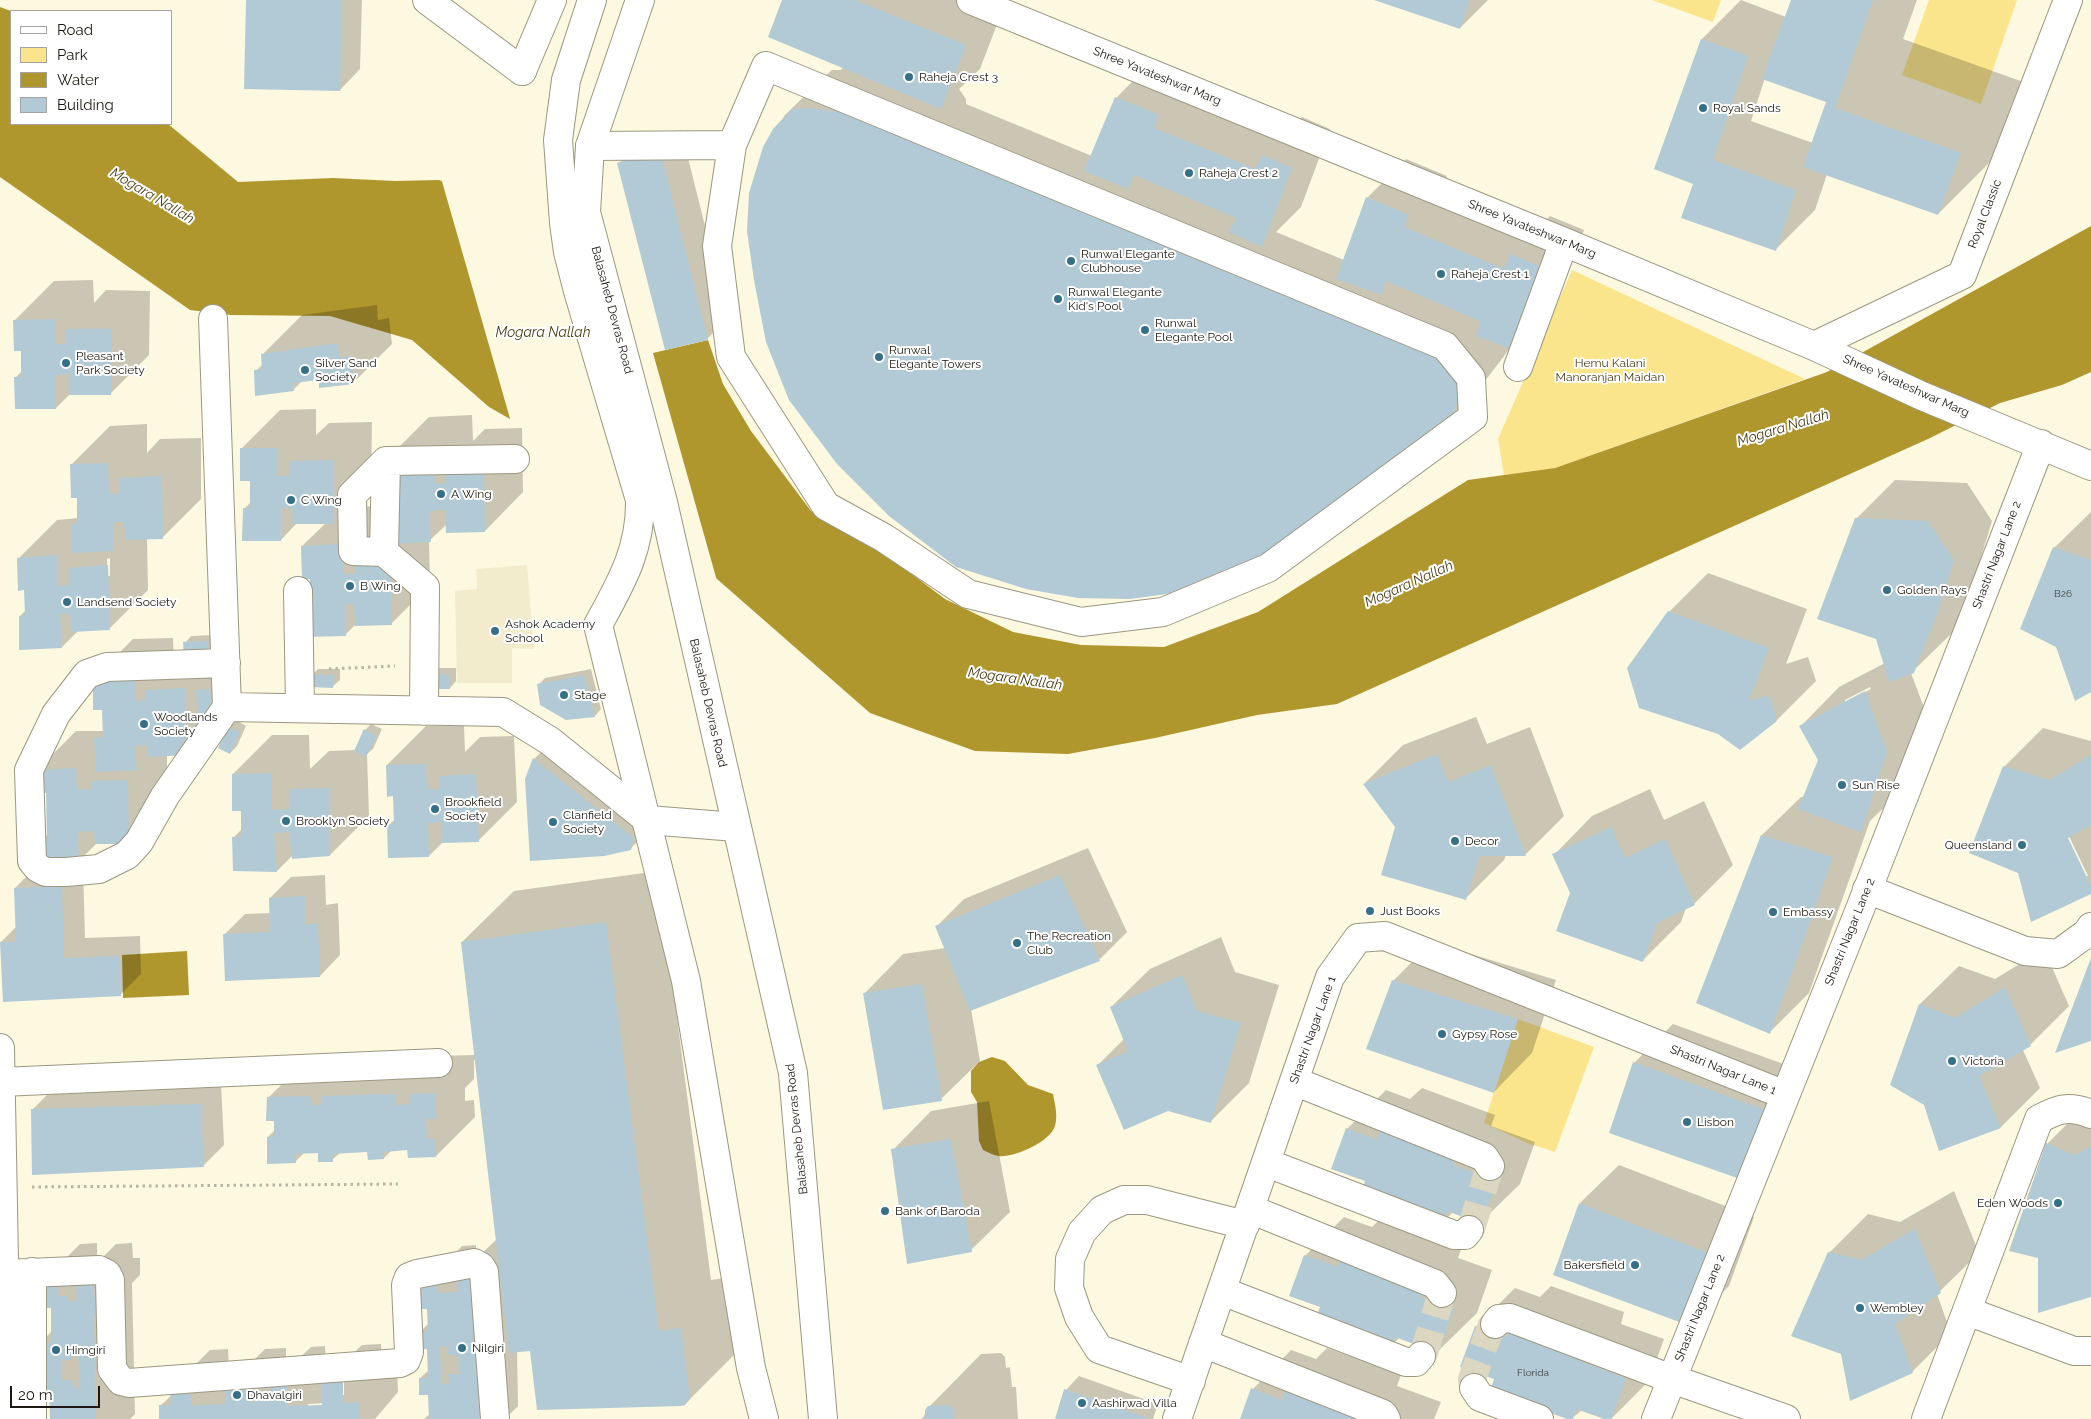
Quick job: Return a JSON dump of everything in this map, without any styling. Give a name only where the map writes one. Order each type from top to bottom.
[{"type":"street","points":[[427,0],[522,71],[552,0]]},
{"type":"street","points":[[592,0],[566,80],[558,140],[568,252],[652,501],[640,524],[632,560],[598,625],[648,820],[686,981],[751,1368],[764,1419]]},
{"type":"street","name":"Balasaheb Devras Road","points":[[640,0],[590,146],[586,212],[652,501],[736,827],[794,1073],[823,1419]]},
{"type":"street","name":"Shree Yavateshwar Marg","points":[[971,0],[1564,242],[1823,350],[1922,396],[2000,426],[2091,466]]},
{"type":"street","name":"Royal Classic","points":[[1823,350],[1962,275],[2068,0]]},
{"type":"street","points":[[766,66],[1445,346],[1471,378],[1473,417],[1268,568],[1163,612],[1081,622],[968,594],[884,538],[826,506],[731,357],[717,246],[732,145],[766,66]]},
{"type":"street","points":[[590,146],[732,145]]},
{"type":"street","points":[[1518,367],[1564,242]]},
{"type":"street","points":[[213,320],[226,663],[227,707],[165,796],[139,842],[126,854],[99,869],[46,872],[38,868],[32,861],[29,770],[56,714],[87,674],[107,667],[226,663]]},
{"type":"street","name":"Shastri Nagar Lane 2","points":[[1656,1419],[1867,889],[2040,444]]},
{"type":"street","points":[[424,711],[425,587],[384,552],[386,461],[515,459]]},
{"type":"street","points":[[298,591],[300,707]]},
{"type":"street","points":[[227,707],[503,712],[550,740],[648,820],[736,827]]},
{"type":"street","points":[[1867,889],[2025,951],[2058,954],[2087,933],[2091,927]]},
{"type":"street","name":"Shastri Nagar Lane 1","points":[[1178,1419],[1330,977],[1358,938],[1385,936],[1785,1095]]},
{"type":"street","points":[[0,1048],[7,1419]]},
{"type":"street","points":[[1,1082],[438,1063]]},
{"type":"street","points":[[1294,1082],[1484,1157],[1490,1166]]},
{"type":"street","points":[[1926,1419],[2039,1119],[2057,1109],[2079,1109],[2091,1114]]},
{"type":"street","points":[[1267,1163],[1454,1235],[1465,1235],[1469,1230]]},
{"type":"street","points":[[1191,1381],[1099,1349],[1079,1317],[1069,1288],[1070,1259],[1082,1232],[1102,1210],[1124,1200],[1147,1200],[1247,1217],[1435,1284],[1442,1293]]},
{"type":"street","points":[[3,1257],[32,1272],[99,1270],[107,1274],[110,1280],[112,1369],[115,1376],[121,1381],[129,1383],[400,1363],[406,1360],[409,1352],[406,1285],[409,1277],[474,1264],[481,1266],[484,1272],[495,1419]]},
{"type":"street","points":[[32,1272],[32,1419]]},
{"type":"street","points":[[1222,1291],[1406,1362],[1416,1362],[1420,1356]]},
{"type":"street","points":[[1967,1311],[2074,1351],[2091,1351]]},
{"type":"street","points":[[1495,1324],[1499,1319],[1510,1318],[1672,1379],[1786,1419]]},
{"type":"street","points":[[1204,1343],[1383,1414],[1386,1419]]},
{"type":"street","points":[[1474,1388],[1480,1397],[1539,1419]]},
{"type":"path","points":[[300,670],[424,665]]},
{"type":"path","points":[[4,1188],[398,1184]]},
{"type":"shaded area","name":"Ashok Academy School","points":[[527,565],[534,649],[512,648],[512,683],[457,683],[455,591],[477,589],[476,569]]},
{"type":"green space","points":[[1652,0],[1721,0],[1713,22]]},
{"type":"green space","points":[[1929,0],[2017,0],[1981,104],[1902,75]]},
{"type":"green space","name":"Hemu Kalani Manoranjan Maidan","points":[[1572,270],[1805,379],[1555,468],[1504,475],[1498,439]]},
{"type":"green space","points":[[1518,1019],[1594,1047],[1555,1152],[1527,1143],[1484,1123]]},
{"type":"water","name":"Mogara Nallah","points":[[0,7],[10,11],[10,125],[169,125],[238,182],[333,178],[395,181],[439,180],[488,198],[665,349],[708,340],[723,384],[751,431],[811,511],[881,551],[945,599],[1013,632],[1081,645],[1164,647],[1258,612],[1468,480],[1555,468],[1827,372],[2091,226],[2091,372],[2062,385],[2000,403],[1928,439],[1337,704],[1257,715],[1155,738],[1068,754],[975,751],[870,713],[580,459],[489,407],[412,340],[330,316],[231,315],[190,310],[0,177]]},
{"type":"water","points":[[187,951],[189,995],[123,998],[122,955]]},
{"type":"water","points":[[992,1057],[1005,1061],[1028,1085],[1053,1094],[1056,1110],[1055,1126],[1046,1138],[1022,1152],[1005,1156],[996,1156],[983,1150],[979,1141],[977,1102],[971,1092],[971,1071],[979,1062]]},
{"type":"pier","points":[[441,178],[551,222],[621,276],[666,347],[708,340],[653,353],[717,581],[579,461],[511,422]]},
{"type":"building","points":[[246,0],[342,0],[340,91],[244,89]]},
{"type":"building","name":"Raheja Crest 3","points":[[782,0],[855,0],[966,45],[941,109],[768,37]]},
{"type":"building","points":[[1374,0],[1470,0],[1460,29]]},
{"type":"building","points":[[1791,0],[1873,0],[1835,108],[1961,153],[1938,215],[1803,167],[1826,102],[1762,79]]},
{"type":"building","name":"Royal Sands","points":[[1701,39],[1748,56],[1713,160],[1796,190],[1776,251],[1681,218],[1693,184],[1654,169]]},
{"type":"building","name":"Raheja Crest 2","points":[[1115,97],[1159,115],[1154,128],[1255,169],[1262,155],[1292,168],[1262,247],[1229,232],[1236,218],[1134,175],[1128,189],[1084,171]]},
{"type":"building","points":[[810,108],[860,115],[1423,347],[1450,366],[1461,385],[1456,408],[1444,426],[1236,574],[1181,592],[1130,599],[1078,598],[1026,589],[956,567],[889,516],[837,464],[789,400],[766,342],[747,231],[749,193],[763,147],[773,129],[792,109]]},
{"type":"building","points":[[660,150],[708,340],[665,350],[617,163]]},
{"type":"building","name":"Raheja Crest 1","points":[[1366,197],[1409,215],[1404,227],[1504,269],[1510,254],[1547,269],[1514,350],[1476,336],[1480,321],[1386,281],[1382,295],[1336,279]]},
{"type":"building","name":"Pleasant Park Society","points":[[55,319],[55,344],[66,344],[66,329],[111,329],[111,395],[69,395],[69,374],[56,375],[56,409],[15,409],[14,377],[21,377],[21,351],[14,351],[13,320]]},
{"type":"building","name":"Silver Sand Society","points":[[338,343],[339,358],[351,356],[354,384],[319,388],[319,380],[293,383],[294,391],[255,396],[254,370],[262,369],[261,354]]},
{"type":"building","name":"C Wing","points":[[240,448],[278,448],[277,476],[289,476],[289,461],[333,460],[333,524],[293,524],[292,508],[281,508],[281,541],[242,541],[243,508],[250,508],[250,481],[240,481]]},
{"type":"building","name":"A Wing","points":[[434,453],[435,484],[445,483],[445,468],[484,467],[485,532],[446,533],[445,510],[429,511],[431,542],[392,544],[391,511],[399,510],[398,488],[389,455]]},
{"type":"building","points":[[108,463],[109,494],[120,493],[120,478],[162,476],[163,539],[125,540],[124,522],[113,522],[114,551],[72,553],[72,524],[77,523],[77,498],[71,498],[70,464]]},
{"type":"building","name":"Golden Rays","points":[[1855,518],[1928,521],[1954,561],[1935,620],[1914,673],[1889,682],[1876,639],[1817,619]]},
{"type":"building","name":"B Wing","points":[[342,544],[343,574],[355,574],[355,558],[390,557],[392,625],[355,626],[354,604],[345,604],[346,636],[303,637],[310,604],[310,579],[302,580],[301,546]]},
{"type":"building","points":[[2053,547],[2091,560],[2091,692],[2075,701],[2056,647],[2020,629]]},
{"type":"building","name":"Landsend Society","points":[[57,555],[58,586],[69,585],[69,568],[108,565],[110,630],[71,632],[70,614],[60,614],[62,648],[19,650],[19,616],[25,615],[24,590],[18,591],[17,558]]},
{"type":"building","points":[[1668,611],[1769,648],[1749,701],[1769,695],[1777,721],[1740,750],[1718,734],[1639,708],[1627,668]]},
{"type":"building","points":[[208,641],[209,656],[184,657],[183,642]]},
{"type":"building","points":[[429,674],[449,675],[450,689],[429,689]]},
{"type":"building","points":[[310,675],[334,675],[333,688],[310,687]]},
{"type":"building","name":"Stage","points":[[584,675],[595,717],[566,720],[540,705],[537,684]]},
{"type":"building","name":"Woodlands Society","points":[[135,676],[135,701],[146,700],[146,690],[185,688],[187,755],[148,757],[147,745],[135,746],[137,770],[96,772],[94,738],[103,737],[102,710],[93,710],[93,678]]},
{"type":"building","points":[[210,689],[212,713],[198,714],[196,690]]},
{"type":"building","name":"Sun Rise","points":[[1865,691],[1887,752],[1861,832],[1798,809],[1818,760],[1799,726]]},
{"type":"building","points":[[228,726],[240,733],[230,754],[218,748]]},
{"type":"building","points":[[364,729],[376,736],[366,757],[354,751]]},
{"type":"building","name":"Decor","points":[[1437,754],[1448,782],[1491,765],[1526,856],[1479,856],[1466,900],[1381,875],[1395,827],[1363,784]]},
{"type":"building","name":"Queensland","points":[[2091,755],[2091,825],[2068,838],[2091,886],[2091,894],[2031,922],[2018,873],[1969,853],[2003,766],[2050,780]]},
{"type":"building","points":[[533,758],[634,838],[631,850],[604,856],[530,861],[525,779]]},
{"type":"building","name":"Brookfield Society","points":[[426,764],[427,789],[440,789],[440,776],[476,774],[479,842],[442,843],[441,822],[428,823],[429,857],[388,858],[387,824],[394,824],[393,796],[387,797],[386,765]]},
{"type":"building","points":[[76,768],[77,790],[92,789],[92,781],[128,780],[129,844],[95,844],[94,831],[78,832],[79,863],[41,864],[40,840],[47,840],[46,793],[38,794],[36,770]]},
{"type":"building","name":"Brooklyn Society","points":[[271,773],[272,810],[290,809],[289,789],[329,788],[330,856],[292,859],[289,832],[274,833],[277,872],[233,871],[232,837],[241,837],[241,811],[232,811],[232,774]]},
{"type":"building","points":[[1611,827],[1625,858],[1665,839],[1695,905],[1657,923],[1643,962],[1556,931],[1570,893],[1552,854]]},
{"type":"building","name":"Embassy","points":[[1761,835],[1833,857],[1770,1034],[1696,1003]]},
{"type":"building","name":"The Recreation Club","points":[[1060,875],[1100,961],[970,1011],[935,926]]},
{"type":"building","points":[[62,886],[64,958],[120,956],[121,996],[3,1002],[0,942],[16,942],[14,888]]},
{"type":"building","points":[[305,896],[306,925],[318,923],[320,977],[225,981],[223,934],[270,932],[269,898]]},
{"type":"building","points":[[606,922],[659,1331],[681,1328],[690,1399],[685,1405],[681,1406],[537,1410],[530,1351],[509,1353],[461,942]]},
{"type":"building","points":[[2091,958],[2091,1041],[2055,1053]]},
{"type":"building","points":[[1182,975],[1197,1011],[1241,1023],[1211,1123],[1168,1111],[1124,1130],[1096,1065],[1128,1051],[1110,1007]]},
{"type":"building","name":"Gypsy Rose","points":[[1392,980],[1518,1019],[1494,1093],[1366,1049]]},
{"type":"building","points":[[922,984],[942,1101],[883,1110],[863,993]]},
{"type":"building","name":"Victoria","points":[[2005,987],[2031,1046],[1979,1076],[2001,1128],[1939,1151],[1924,1105],[1890,1085],[1919,1004],[1955,1018]]},
{"type":"building","name":"Lisbon","points":[[1633,1062],[1765,1110],[1740,1179],[1609,1133]]},
{"type":"building","points":[[435,1093],[436,1119],[426,1119],[427,1139],[436,1139],[436,1157],[408,1158],[407,1150],[384,1152],[384,1159],[368,1160],[367,1152],[332,1154],[333,1162],[318,1162],[318,1153],[295,1154],[296,1163],[267,1164],[267,1137],[274,1137],[274,1121],[266,1121],[267,1097],[310,1096],[311,1105],[322,1105],[322,1096],[395,1094],[396,1105],[409,1104],[409,1094]]},
{"type":"building","points":[[201,1104],[204,1167],[32,1175],[31,1109]]},
{"type":"building","points":[[1382,1126],[1457,1153],[1453,1165],[1497,1181],[1481,1224],[1447,1211],[1443,1223],[1361,1193],[1365,1181],[1331,1169],[1346,1128],[1377,1140]]},
{"type":"building","points":[[951,1139],[972,1252],[907,1264],[891,1149]]},
{"type":"building","name":"Eden Woods","points":[[2046,1143],[2074,1155],[2091,1147],[2091,1297],[2038,1313],[2038,1258],[2009,1251]]},
{"type":"building","name":"Bakersfield","points":[[1579,1203],[1716,1256],[1690,1326],[1553,1275]]},
{"type":"building","name":"Wembley","points":[[1915,1229],[1941,1293],[1895,1324],[1913,1373],[1850,1401],[1841,1354],[1791,1336],[1828,1252],[1861,1260]]},
{"type":"building","points":[[1304,1255],[1338,1267],[1342,1256],[1424,1286],[1420,1297],[1454,1309],[1438,1353],[1395,1337],[1391,1348],[1315,1321],[1320,1307],[1289,1296]]},
{"type":"building","name":"Nilgiri","points":[[475,1276],[479,1419],[429,1419],[428,1395],[419,1395],[419,1378],[428,1378],[427,1349],[419,1349],[419,1332],[428,1331],[427,1309],[418,1309],[417,1291],[422,1290],[422,1284],[437,1283],[438,1293],[457,1292],[457,1277]],"holes":[[[447,1346],[448,1355],[458,1355],[459,1374],[448,1374],[449,1383],[442,1384],[440,1347]]]},
{"type":"building","name":"Himgiri","points":[[40,1282],[58,1282],[58,1296],[67,1296],[67,1301],[77,1301],[76,1282],[94,1282],[94,1297],[102,1297],[102,1315],[94,1315],[96,1419],[50,1419],[49,1394],[38,1395],[37,1344],[51,1343],[51,1308],[36,1308]],"holes":[[[71,1350],[78,1350],[80,1388],[73,1388],[72,1380],[62,1380],[61,1360],[72,1360]]]},
{"type":"building","points":[[1511,1324],[1586,1351],[1583,1362],[1626,1378],[1611,1419],[1604,1419],[1576,1409],[1573,1419],[1567,1419],[1490,1391],[1494,1379],[1460,1367],[1475,1326],[1506,1337]]},
{"type":"building","name":"Dhavalgiri","points":[[343,1382],[343,1403],[359,1402],[360,1419],[159,1419],[159,1405],[171,1405],[170,1389],[190,1388],[191,1406],[226,1404],[225,1387],[248,1386],[248,1402],[271,1401],[271,1385],[287,1384],[288,1406],[322,1405],[322,1383]]},
{"type":"building","points":[[1287,1386],[1361,1419],[1240,1419],[1251,1388],[1282,1400]]},
{"type":"building","name":"Aashirwad Villa","points":[[1064,1389],[1145,1417],[1145,1419],[1055,1419]]},
{"type":"building","points":[[948,1405],[954,1409],[954,1419],[921,1419],[925,1417],[925,1410],[928,1406]]},
{"type":"tunnel","points":[[1469,1230],[1472,1226],[1490,1166]]},
{"type":"tunnel","points":[[1421,1356],[1424,1353],[1442,1293]]},
{"type":"tunnel","points":[[1474,1388],[1472,1379],[1491,1327],[1495,1324]]},
{"type":"place","name":"Raheja Crest 3","points":[[909,77]]},
{"type":"place","name":"Royal Sands","points":[[1703,108]]},
{"type":"place","name":"Raheja Crest 2","points":[[1189,173]]},
{"type":"place","name":"Runwal Elegante Clubhouse","points":[[1071,261]]},
{"type":"place","name":"Raheja Crest 1","points":[[1441,274]]},
{"type":"place","name":"Runwal Elegante Kid's Pool","points":[[1058,299]]},
{"type":"place","name":"Runwal Elegante Pool","points":[[1145,330]]},
{"type":"place","name":"Runwal Elegante Towers","points":[[879,357]]},
{"type":"place","name":"Pleasant Park Society","points":[[66,363]]},
{"type":"place","name":"Silver Sand Society","points":[[305,370]]},
{"type":"place","name":"A Wing","points":[[441,494]]},
{"type":"place","name":"C Wing","points":[[291,500]]},
{"type":"place","name":"B Wing","points":[[350,586]]},
{"type":"place","name":"Golden Rays","points":[[1887,590]]},
{"type":"place","name":"Landsend Society","points":[[67,602]]},
{"type":"place","name":"Ashok Academy School","points":[[495,631]]},
{"type":"place","name":"Stage","points":[[564,695]]},
{"type":"place","name":"Woodlands Society","points":[[144,724]]},
{"type":"place","name":"Sun Rise","points":[[1842,785]]},
{"type":"place","name":"Brookfield Society","points":[[435,809]]},
{"type":"place","name":"Brooklyn Society","points":[[286,821]]},
{"type":"place","name":"Clanfield Society","points":[[553,822]]},
{"type":"place","name":"Decor","points":[[1455,841]]},
{"type":"place","name":"Queensland","points":[[2022,845]]},
{"type":"place","name":"Just Books","points":[[1370,911]]},
{"type":"place","name":"Embassy","points":[[1773,912]]},
{"type":"place","name":"The Recreation Club","points":[[1017,943]]},
{"type":"place","name":"Gypsy Rose","points":[[1442,1034]]},
{"type":"place","name":"Victoria","points":[[1952,1061]]},
{"type":"place","name":"Lisbon","points":[[1687,1122]]},
{"type":"place","name":"Eden Woods","points":[[2058,1203]]},
{"type":"place","name":"Bank of Baroda","points":[[885,1211]]},
{"type":"place","name":"Bakersfield","points":[[1635,1265]]},
{"type":"place","name":"Wembley","points":[[1860,1308]]},
{"type":"place","name":"Nilgiri","points":[[462,1348]]},
{"type":"place","name":"Himgiri","points":[[56,1350]]},
{"type":"place","name":"Dhavalgiri","points":[[237,1395]]},
{"type":"place","name":"Aashirwad Villa","points":[[1082,1403]]}]
